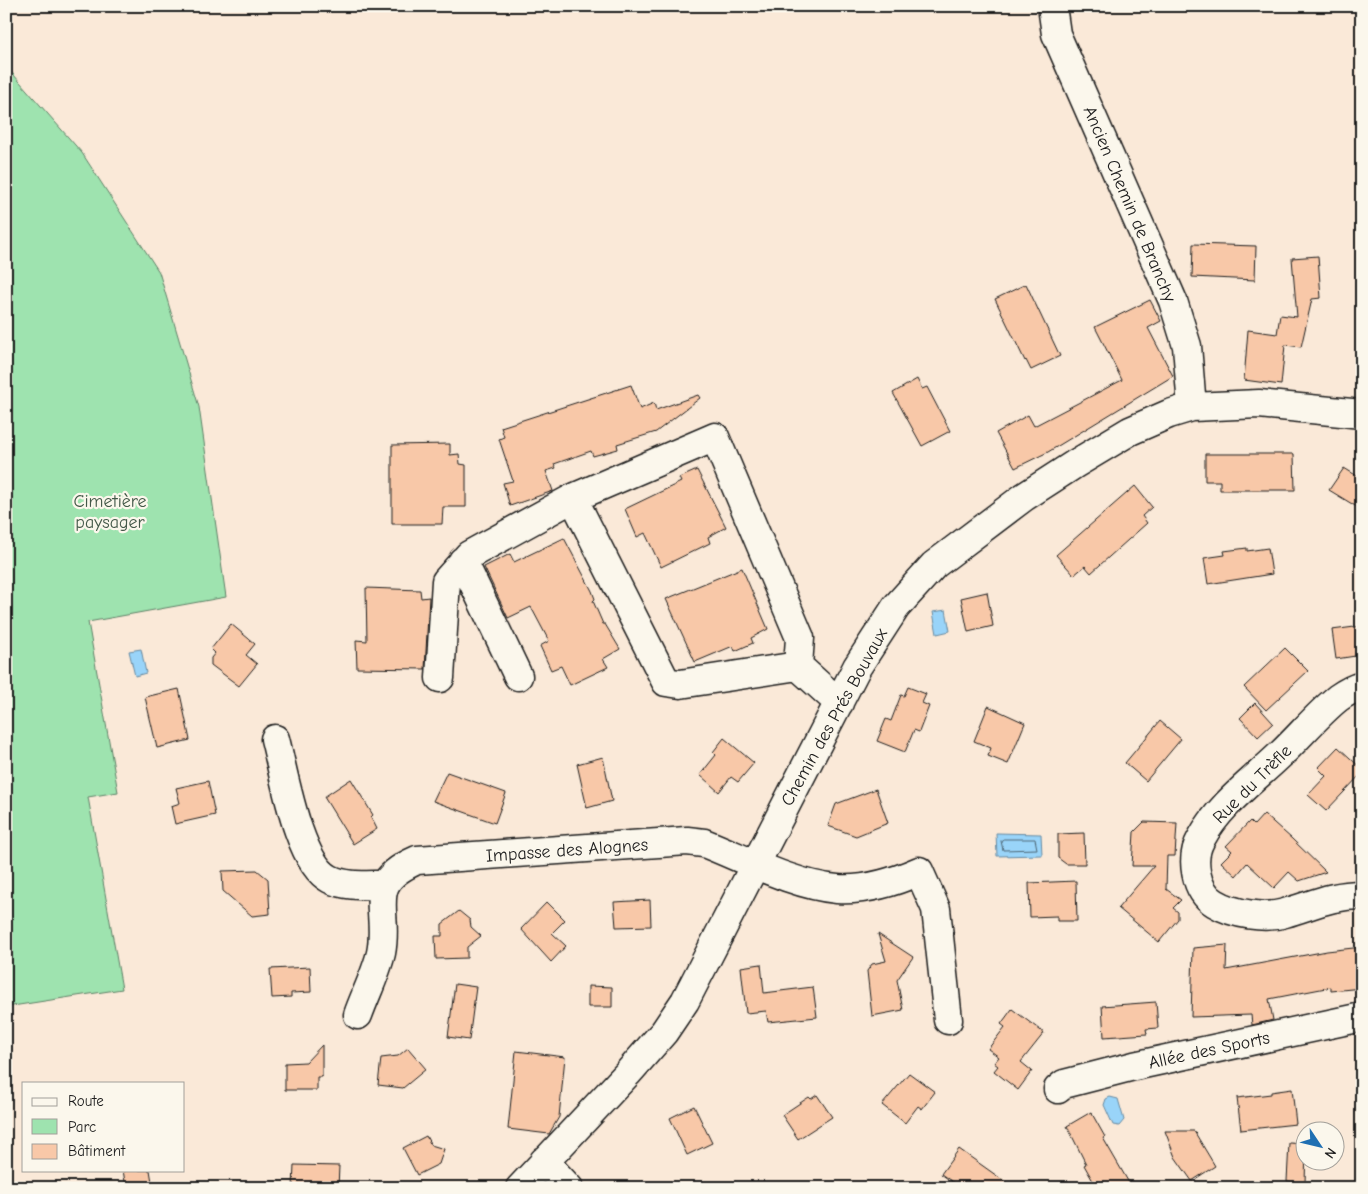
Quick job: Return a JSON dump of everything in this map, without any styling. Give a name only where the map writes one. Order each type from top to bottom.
[{"type":"street","name":"Ancien Chemin de Branchy","points":[[1052,6],[1056,34],[1173,301],[1187,346],[1192,407]]},
{"type":"street","name":"Chemin des Prés Bouvaux","points":[[520,1188],[664,1032],[685,1001],[857,667],[896,607],[934,565],[1017,502],[1075,464],[1130,431],[1169,414],[1192,407],[1259,404],[1362,414]]},
{"type":"street","points":[[440,678],[446,582],[462,561],[469,555],[573,498],[715,437],[800,638],[798,666]]},
{"type":"street","points":[[573,498],[666,682],[680,684],[798,666]]},
{"type":"street","points":[[462,561],[518,676]]},
{"type":"street","points":[[798,666],[839,703]]},
{"type":"street","name":"Rue du Trèfle","points":[[1362,686],[1338,699],[1225,807],[1200,840],[1195,858],[1196,871],[1201,888],[1214,903],[1236,911],[1260,916],[1284,914],[1320,900],[1344,895],[1362,895]]},
{"type":"street","points":[[275,739],[302,843],[316,866],[329,879],[349,884],[383,885],[381,953],[358,1015]]},
{"type":"street","name":"Impasse des Alognes","points":[[383,885],[398,868],[417,860],[687,841],[704,843],[803,882],[839,889],[892,883],[919,872],[936,909],[948,1020]]},
{"type":"street","name":"Allée des Sports","points":[[1058,1089],[1064,1084],[1134,1066],[1362,1017]]},
{"type":"street","points":[[544,1161],[569,1188]]},
{"type":"green space","name":"Cimetière paysager","points":[[6,66],[82,153],[159,272],[199,407],[226,597],[88,622],[118,792],[88,797],[122,989],[6,1007]]},
{"type":"water","points":[[946,610],[950,631],[937,634],[933,612]]},
{"type":"water","points":[[141,649],[146,673],[135,676],[129,651]]},
{"type":"water","points":[[996,833],[1041,834],[1042,855],[997,856]]},
{"type":"water","points":[[1110,1097],[1118,1099],[1124,1120],[1119,1126],[1113,1125],[1104,1105],[1106,1099]]},
{"type":"building","points":[[1193,244],[1256,246],[1255,280],[1192,277]]},
{"type":"building","points":[[1318,256],[1321,298],[1312,299],[1301,347],[1285,345],[1281,385],[1244,380],[1248,330],[1277,334],[1280,315],[1297,317],[1292,258]]},
{"type":"building","points":[[1026,284],[1060,356],[1031,370],[995,299]]},
{"type":"building","points":[[1150,300],[1161,321],[1148,328],[1173,376],[1048,452],[1015,468],[996,433],[1028,415],[1034,426],[1122,380],[1095,327]]},
{"type":"building","points":[[917,379],[922,389],[927,387],[950,431],[922,446],[893,393]]},
{"type":"building","points":[[631,385],[640,409],[654,403],[656,410],[698,395],[700,398],[656,432],[617,444],[618,449],[593,456],[591,451],[554,464],[556,468],[546,471],[553,491],[510,506],[503,483],[513,481],[499,439],[504,437],[501,427]]},
{"type":"building","points":[[450,444],[450,455],[459,454],[460,464],[466,465],[466,507],[443,507],[442,524],[392,524],[392,445]]},
{"type":"building","points":[[1205,454],[1294,454],[1295,490],[1220,490],[1220,481],[1205,481]]},
{"type":"building","points":[[1344,468],[1362,479],[1362,510],[1329,490]]},
{"type":"building","points":[[697,470],[726,527],[708,537],[710,543],[661,567],[645,533],[637,537],[625,509],[681,482],[679,478]]},
{"type":"building","points":[[1135,486],[1152,507],[1142,516],[1147,523],[1091,573],[1085,566],[1074,575],[1056,555]]},
{"type":"building","points":[[564,538],[592,591],[595,599],[593,601],[603,624],[605,624],[620,649],[603,659],[608,667],[570,685],[561,666],[551,670],[540,646],[549,641],[531,607],[508,618],[484,567],[510,554],[514,562]]},
{"type":"building","points":[[1247,548],[1247,551],[1268,548],[1272,574],[1208,584],[1204,558],[1225,555],[1224,551]]},
{"type":"building","points":[[742,568],[768,629],[751,638],[753,643],[735,651],[733,646],[695,662],[666,599]]},
{"type":"building","points":[[366,588],[420,590],[421,598],[429,597],[425,669],[357,668],[356,640],[367,641]]},
{"type":"building","points":[[987,592],[993,626],[968,632],[961,598]]},
{"type":"building","points":[[231,624],[255,644],[246,655],[257,664],[239,686],[211,665],[211,658],[215,653],[211,649]]},
{"type":"building","points":[[1362,626],[1362,655],[1336,659],[1332,630]]},
{"type":"building","points":[[1285,648],[1308,671],[1266,710],[1244,687]]},
{"type":"building","points":[[908,687],[926,694],[922,703],[929,706],[919,732],[914,730],[905,752],[877,741],[886,719],[891,721],[901,695],[904,696]]},
{"type":"building","points":[[179,689],[190,740],[157,748],[145,697]]},
{"type":"building","points":[[1255,703],[1273,723],[1258,737],[1240,718]]},
{"type":"building","points":[[988,706],[1025,723],[1008,764],[988,756],[991,748],[974,741]]},
{"type":"building","points":[[1160,721],[1181,739],[1146,781],[1125,763]]},
{"type":"building","points":[[724,738],[754,763],[738,782],[731,777],[719,792],[700,775],[716,755],[713,752]]},
{"type":"building","points":[[1338,747],[1362,769],[1362,773],[1326,811],[1308,795],[1326,776],[1318,768]]},
{"type":"building","points":[[603,757],[612,801],[587,808],[577,764]]},
{"type":"building","points":[[447,772],[506,793],[495,823],[433,801]]},
{"type":"building","points":[[351,779],[373,815],[371,817],[377,829],[353,844],[324,797]]},
{"type":"building","points":[[208,781],[215,815],[175,824],[171,806],[180,803],[176,788]]},
{"type":"building","points":[[876,789],[888,823],[856,836],[828,826],[836,804]]},
{"type":"building","points":[[1264,814],[1326,872],[1299,881],[1289,872],[1274,888],[1247,863],[1236,876],[1221,862],[1232,851],[1226,846],[1250,821],[1254,825]]},
{"type":"building","points":[[1144,822],[1177,823],[1175,856],[1167,856],[1166,889],[1181,900],[1173,908],[1178,912],[1178,919],[1159,942],[1118,908],[1154,866],[1132,866],[1134,832]]},
{"type":"building","points":[[1084,833],[1085,864],[1066,864],[1058,858],[1058,834]]},
{"type":"building","points":[[257,870],[268,879],[270,914],[252,916],[223,891],[222,871]]},
{"type":"building","points":[[1076,881],[1077,921],[1057,921],[1057,916],[1030,917],[1029,883]]},
{"type":"building","points":[[650,900],[651,926],[616,927],[614,902]]},
{"type":"building","points":[[547,902],[565,920],[552,933],[566,946],[551,962],[521,929]]},
{"type":"building","points":[[459,911],[470,920],[471,927],[481,936],[467,947],[467,958],[436,959],[435,936],[442,936],[442,924]]},
{"type":"building","points":[[878,934],[913,957],[897,980],[903,1010],[872,1016],[867,971],[872,964],[886,961]]},
{"type":"building","points":[[1227,945],[1226,970],[1327,951],[1362,947],[1362,988],[1331,991],[1331,987],[1269,999],[1273,1020],[1252,1025],[1251,1015],[1191,1017],[1193,948]]},
{"type":"building","points":[[761,964],[764,993],[813,987],[817,1017],[768,1022],[766,1011],[746,1013],[741,967]]},
{"type":"building","points":[[310,967],[311,992],[291,993],[291,997],[272,998],[270,969]]},
{"type":"building","points":[[455,984],[476,987],[469,1040],[448,1037]]},
{"type":"building","points":[[588,986],[612,987],[612,1007],[588,1007]]},
{"type":"building","points":[[1156,1002],[1158,1028],[1146,1029],[1147,1034],[1104,1037],[1102,1006]]},
{"type":"building","points":[[1012,1009],[1044,1033],[1021,1062],[1032,1071],[1018,1090],[994,1071],[998,1066],[994,1063],[999,1057],[988,1049],[1005,1027],[1001,1024]]},
{"type":"building","points":[[322,1045],[322,1077],[317,1077],[317,1090],[285,1090],[285,1063],[306,1062]]},
{"type":"building","points":[[408,1048],[426,1069],[403,1088],[378,1085],[381,1058],[398,1056]]},
{"type":"building","points":[[516,1051],[565,1057],[559,1117],[549,1134],[508,1129]]},
{"type":"building","points":[[909,1073],[935,1092],[922,1109],[918,1106],[905,1123],[882,1105]]},
{"type":"building","points":[[1292,1089],[1296,1124],[1241,1130],[1237,1098],[1271,1094],[1271,1092]]},
{"type":"building","points":[[817,1095],[832,1117],[798,1139],[782,1115],[809,1097],[811,1099]]},
{"type":"building","points":[[694,1106],[712,1143],[687,1155],[670,1118]]},
{"type":"building","points":[[1091,1112],[1105,1137],[1103,1138],[1132,1188],[1097,1188],[1084,1165],[1086,1164],[1067,1126]]},
{"type":"building","points":[[1165,1131],[1194,1131],[1215,1166],[1192,1181],[1175,1157]]},
{"type":"building","points":[[426,1136],[431,1145],[444,1149],[439,1164],[417,1175],[403,1148]]},
{"type":"building","points":[[1289,1143],[1296,1143],[1296,1172],[1305,1172],[1305,1184],[1287,1181]]},
{"type":"building","points":[[959,1149],[1014,1188],[961,1188],[941,1174]]},
{"type":"building","points":[[294,1165],[339,1166],[338,1188],[293,1188]]},
{"type":"building","points":[[123,1172],[150,1172],[153,1188],[126,1188]]}]
